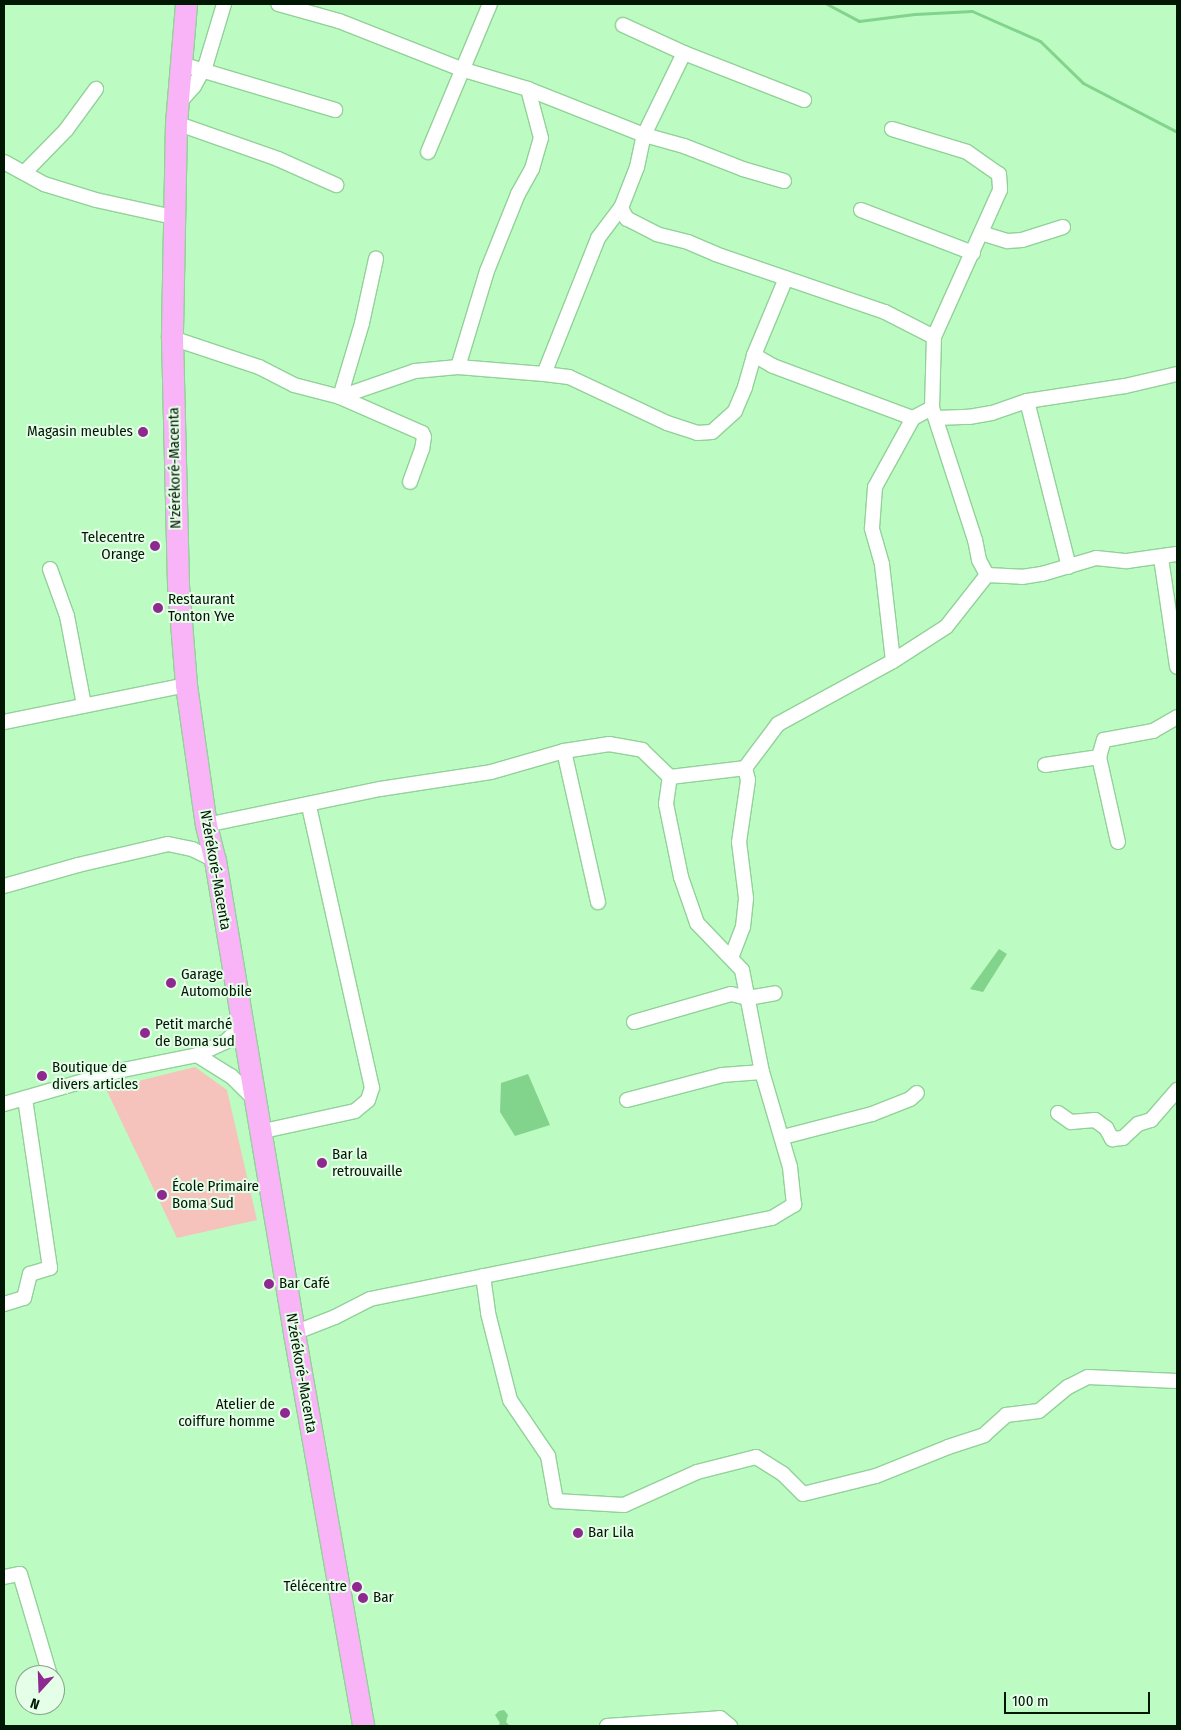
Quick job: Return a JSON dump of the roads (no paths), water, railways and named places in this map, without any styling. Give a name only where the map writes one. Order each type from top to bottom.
[{"type":"highway","name":"N'zérékoré-Macenta","points":[[186,4],[177,113],[173,217],[172,338],[178,585],[186,685],[206,825],[215,860],[259,1132],[363,1726]]},
{"type":"street","points":[[224,4],[203,70],[177,113],[336,185]]},
{"type":"street","points":[[278,4],[339,21],[461,69],[528,89],[644,135],[684,146],[743,169],[784,181]]},
{"type":"street","points":[[428,152],[461,69],[490,4]]},
{"type":"street","points":[[623,25],[684,53],[804,100]]},
{"type":"street","points":[[544,374],[598,238],[621,208],[637,167],[644,135],[684,53]]},
{"type":"street","points":[[181,64],[336,110]]},
{"type":"street","points":[[24,173],[66,130],[96,89]]},
{"type":"street","points":[[458,367],[487,271],[518,194],[532,169],[541,138],[528,89]]},
{"type":"street","points":[[892,129],[967,152],[999,174],[1000,190],[934,337],[934,413],[979,560],[987,575]]},
{"type":"street","points":[[4,162],[44,184],[96,200],[173,217]]},
{"type":"street","points":[[621,208],[627,220],[657,234],[688,242],[716,254],[885,312],[934,337]]},
{"type":"street","points":[[861,210],[973,253]]},
{"type":"street","points":[[981,233],[1008,242],[1022,240],[1062,227]]},
{"type":"street","points":[[340,396],[362,323],[376,259]]},
{"type":"street","points":[[340,396],[414,370],[458,367],[544,374],[569,377],[667,423],[697,433],[712,432],[735,411],[745,387],[754,356],[786,278]]},
{"type":"street","points":[[172,338],[259,368],[294,385],[340,396],[422,433],[424,437],[422,449],[410,482]]},
{"type":"street","points":[[754,356],[773,366],[913,418],[934,413],[969,417],[992,413],[1027,401],[1125,386],[1177,374]]},
{"type":"street","points":[[1027,401],[1069,567]]},
{"type":"street","points":[[893,661],[882,564],[872,528],[876,488],[913,418]]},
{"type":"street","points":[[987,575],[1022,577],[1042,574],[1096,558],[1127,561],[1161,558],[1177,554]]},
{"type":"street","points":[[1161,558],[1173,625],[1177,667]]},
{"type":"street","points":[[50,569],[67,616],[84,705]]},
{"type":"street","points":[[670,778],[745,768],[778,724],[893,661],[946,627],[987,575]]},
{"type":"street","points":[[4,722],[186,685]]},
{"type":"street","points":[[1118,842],[1099,757],[1104,740],[1153,731],[1177,717]]},
{"type":"street","points":[[206,825],[380,790],[491,772],[564,751],[609,744],[642,750],[670,778]]},
{"type":"street","points":[[564,751],[598,902]]},
{"type":"street","points":[[1045,765],[1099,757]]},
{"type":"street","points":[[730,958],[743,927],[746,898],[739,842],[740,823],[748,780],[745,768]]},
{"type":"street","points":[[294,1333],[335,1317],[370,1299],[772,1218],[794,1205],[790,1168],[783,1137],[762,1072],[742,970],[697,923],[681,877],[666,804],[670,778]]},
{"type":"street","points":[[259,1132],[355,1111],[368,1100],[372,1088],[308,805]]},
{"type":"street","points":[[4,886],[78,865],[168,844],[192,849],[215,860]]},
{"type":"street","points":[[634,1022],[731,994],[748,998],[775,993]]},
{"type":"street","points":[[4,1104],[118,1071],[197,1055],[225,1042],[243,1025]]},
{"type":"street","points":[[197,1055],[231,1076],[254,1098]]},
{"type":"street","points":[[627,1100],[722,1075],[762,1072]]},
{"type":"street","points":[[1058,1113],[1071,1122],[1094,1120],[1106,1128],[1112,1139],[1123,1138],[1138,1124],[1151,1120],[1177,1090]]},
{"type":"street","points":[[783,1137],[872,1114],[910,1099],[917,1093]]},
{"type":"street","points":[[4,1304],[24,1298],[30,1274],[50,1268],[25,1098]]},
{"type":"street","points":[[483,1276],[488,1313],[510,1400],[548,1456],[556,1501],[624,1505],[697,1472],[756,1457],[783,1474],[803,1494],[876,1476],[948,1447],[984,1435],[1006,1415],[1039,1411],[1068,1387],[1088,1376],[1177,1381]]},
{"type":"street","points":[[4,1577],[20,1574],[47,1665]]},
{"type":"street","points":[[607,1726],[720,1718],[730,1726]]},
{"type":"waterway","points":[[827,4],[859,21],[915,14],[972,11],[1040,41],[1083,83],[1177,132]]},
{"type":"place","name":"Magasin meubles","points":[[143,432]]},
{"type":"place","name":"Telecentre Orange","points":[[155,546]]},
{"type":"place","name":"Restaurant Tonton Yve","points":[[158,608]]},
{"type":"place","name":"Garage Automobile","points":[[171,983]]},
{"type":"place","name":"Petit marché de Boma sud","points":[[145,1033]]},
{"type":"place","name":"Boutique de divers articles","points":[[42,1076]]},
{"type":"place","name":"Bar la retrouvaille","points":[[322,1163]]},
{"type":"place","name":"École Primaire Boma Sud","points":[[162,1195]]},
{"type":"place","name":"Bar Café","points":[[269,1284]]},
{"type":"place","name":"Atelier de coiffure homme","points":[[285,1413]]},
{"type":"place","name":"Bar Lila","points":[[578,1533]]},
{"type":"place","name":"Télécentre","points":[[357,1587]]},
{"type":"place","name":"Bar","points":[[363,1598]]}]
